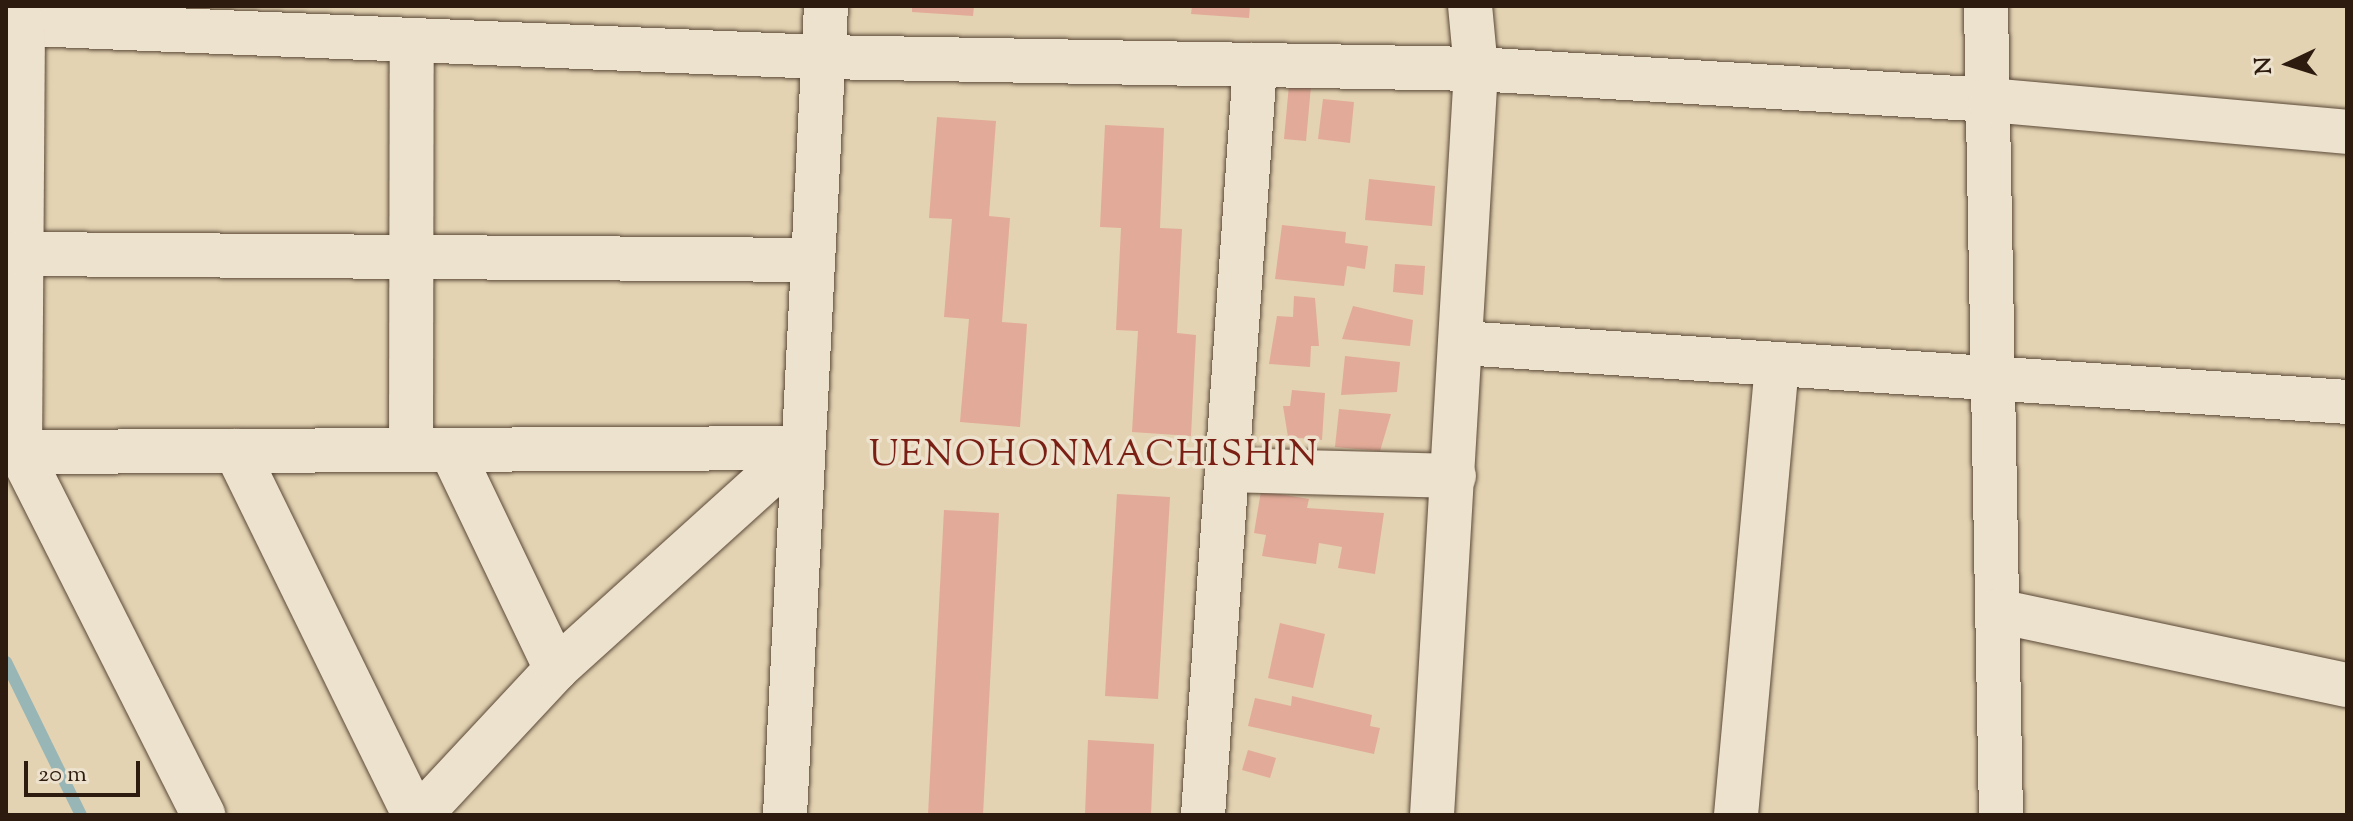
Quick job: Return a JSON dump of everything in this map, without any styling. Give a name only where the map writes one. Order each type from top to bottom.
[{"type":"street","points":[[785,815],[810,260],[826,6]]},
{"type":"street","points":[[1432,815],[1476,69],[1470,6]]},
{"type":"street","points":[[1986,6],[2001,815]]},
{"type":"street","points":[[203,815],[20,452],[14,24],[83,16],[318,21],[412,40],[822,57],[1476,69],[1990,100],[2347,132]]},
{"type":"street","points":[[412,40],[411,259],[432,451],[556,669]]},
{"type":"street","points":[[1203,815],[1255,65]]},
{"type":"street","points":[[19,254],[810,260]]},
{"type":"street","points":[[1462,343],[1994,382],[2347,402]]},
{"type":"street","points":[[1736,815],[1777,366]]},
{"type":"street","points":[[20,452],[801,448]]},
{"type":"street","points":[[236,451],[417,815],[556,669],[801,448]]},
{"type":"street","points":[[1227,470],[1454,476]]},
{"type":"street","points":[[1998,611],[2347,685]]},
{"type":"building","points":[[912,6],[974,6],[973,16],[912,12]]},
{"type":"building","points":[[1192,6],[1250,6],[1249,18],[1191,14]]},
{"type":"building","points":[[1289,85],[1311,86],[1306,141],[1284,139]]},
{"type":"building","points":[[1323,99],[1354,102],[1350,143],[1318,139]]},
{"type":"building","points":[[937,117],[996,121],[989,216],[1010,218],[1002,322],[1027,324],[1020,427],[960,422],[969,319],[944,317],[952,219],[929,218]]},
{"type":"building","points":[[1105,125],[1164,128],[1160,228],[1182,229],[1177,333],[1196,335],[1191,436],[1132,432],[1138,331],[1116,330],[1121,228],[1100,227]]},
{"type":"building","points":[[1369,179],[1435,186],[1432,226],[1365,220]]},
{"type":"building","points":[[1282,225],[1346,232],[1345,243],[1368,246],[1365,269],[1347,266],[1344,286],[1275,279]]},
{"type":"building","points":[[1395,264],[1425,266],[1423,295],[1393,292]]},
{"type":"building","points":[[1294,296],[1315,298],[1319,346],[1311,346],[1310,367],[1269,364],[1277,316],[1293,317]]},
{"type":"building","points":[[1353,306],[1413,320],[1410,346],[1342,339]]},
{"type":"building","points":[[1345,356],[1400,362],[1397,392],[1341,395]]},
{"type":"building","points":[[1292,390],[1325,393],[1322,440],[1288,437],[1283,406],[1290,406]]},
{"type":"building","points":[[1339,409],[1391,414],[1380,451],[1335,447]]},
{"type":"building","points":[[1261,491],[1309,499],[1307,508],[1384,513],[1375,574],[1338,568],[1342,547],[1319,543],[1316,564],[1262,556],[1266,535],[1254,533]]},
{"type":"building","points":[[1117,494],[1170,497],[1158,699],[1105,696]]},
{"type":"building","points":[[944,510],[999,513],[983,815],[928,815]]},
{"type":"building","points":[[1280,623],[1325,634],[1313,688],[1268,678]]},
{"type":"building","points":[[1292,696],[1372,715],[1370,726],[1380,728],[1374,754],[1248,726],[1255,698],[1291,706]]},
{"type":"building","points":[[1088,740],[1154,744],[1151,815],[1085,815]]},
{"type":"building","points":[[1248,750],[1276,758],[1270,778],[1242,770]]},
{"type":"waterway","points":[[6,662],[81,815]]},
{"type":"district","name":"UENOHONMACHISHIN","points":[[1094,457]]}]
